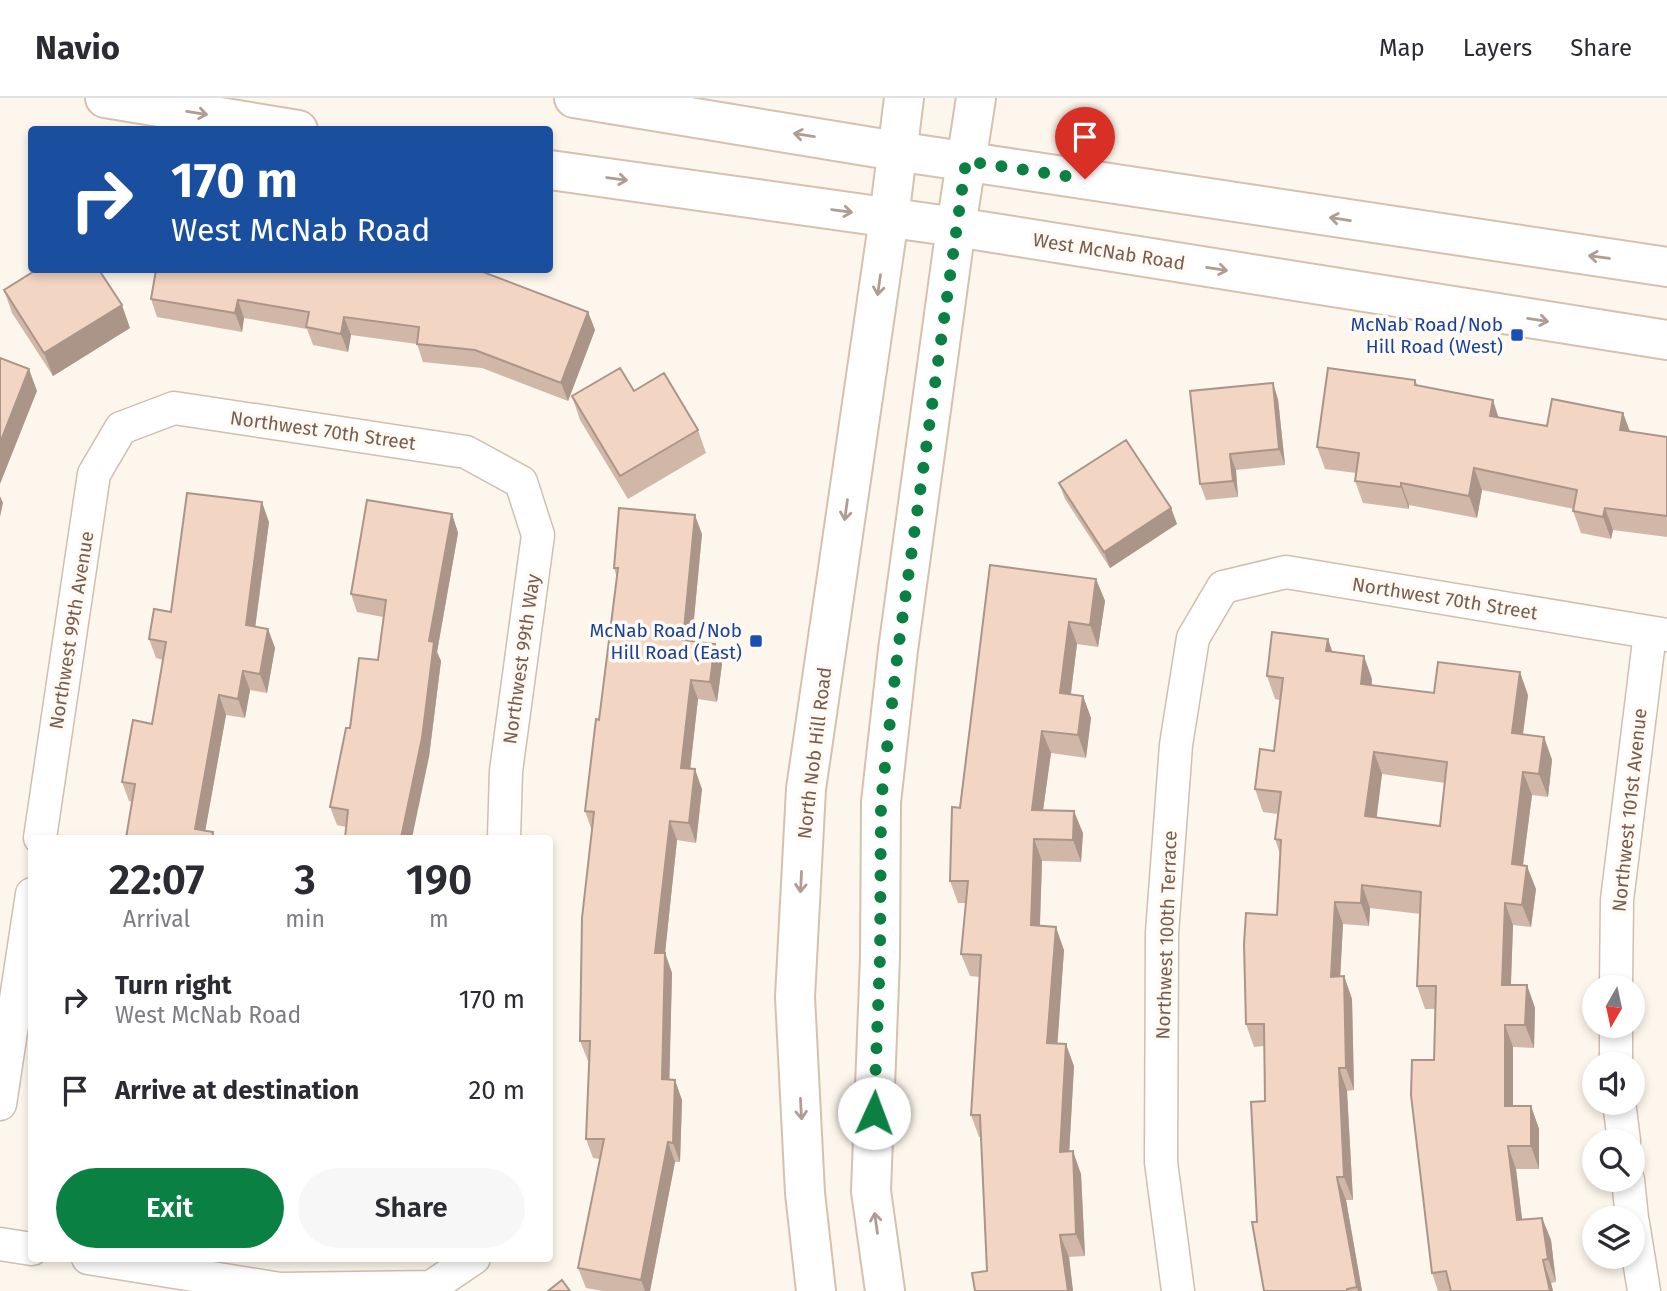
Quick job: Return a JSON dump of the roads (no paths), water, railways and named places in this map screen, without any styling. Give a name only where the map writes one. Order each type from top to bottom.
[{"type":"main road","points":[[106,98],[274,126]]},
{"type":"main road","points":[[575,98],[966,161],[1667,267]]},
{"type":"main road","name":"North Nob Hill Road","points":[[816,1291],[805,1193],[795,997],[806,789],[904,98]]},
{"type":"main road","points":[[885,1291],[871,1191],[880,957],[881,802],[900,636],[976,98]]},
{"type":"main road","name":"West McNab Road","points":[[553,170],[956,227],[1667,340]]},
{"type":"street","name":"Northwest 70th Street","points":[[121,428],[174,408],[466,452],[521,482]]},
{"type":"street","name":"Northwest 99th Avenue","points":[[40,835],[94,474],[121,428]]},
{"type":"street","name":"Northwest 99th Way","points":[[504,835],[506,771],[538,535],[521,482]]},
{"type":"street","name":"Northwest 70th Street","points":[[1223,587],[1286,572],[1658,634]]},
{"type":"street","name":"Northwest 100th Terrace","points":[[1178,1291],[1161,1162],[1162,933],[1176,745],[1193,638],[1223,587]]},
{"type":"street","name":"Northwest 101st Avenue","points":[[1616,975],[1617,900],[1658,634]]},
{"type":"street","points":[[0,1104],[28,920]]},
{"type":"street","points":[[0,1244],[28,1248]]},
{"type":"street","points":[[113,1262],[280,1289],[431,1287],[468,1262]]},
{"type":"street","points":[[1640,1269],[1644,1291]]},
{"type":"place","name":"McNab Road/Nob Hill Road (West)","points":[[1517,335]]},
{"type":"place","name":"McNab Road/Nob Hill Road (East)","points":[[756,641]]}]
